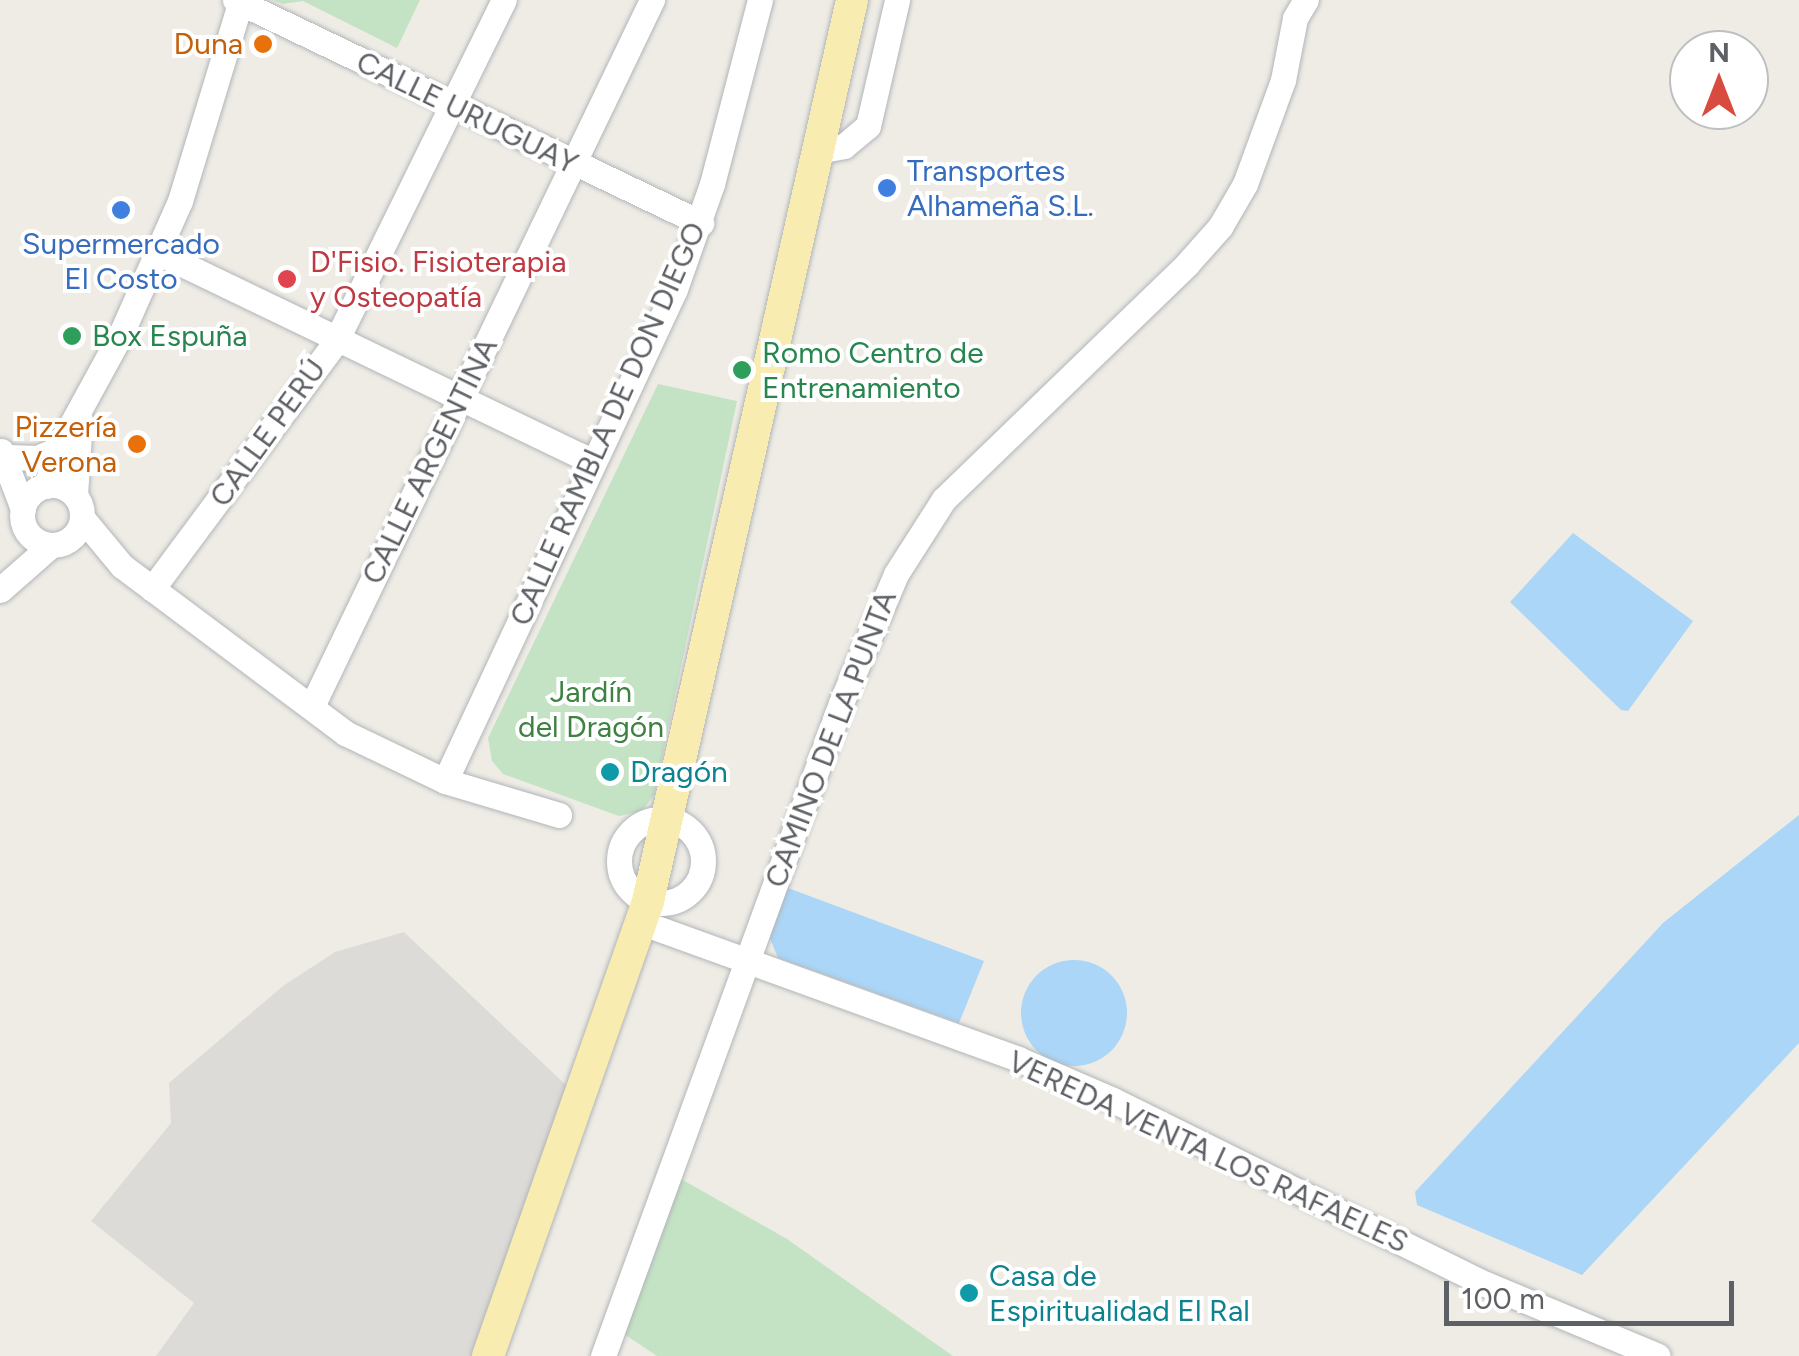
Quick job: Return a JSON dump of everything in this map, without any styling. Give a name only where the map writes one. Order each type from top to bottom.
[{"type":"main road","points":[[488,1356],[644,912],[852,0]]},
{"type":"street","name":"CALLE PERÚ","points":[[152,590],[336,341],[455,108],[504,0]]},
{"type":"street","name":"CALLE ARGENTINA","points":[[312,706],[652,0]]},
{"type":"street","name":"CALLE RAMBLA DE DON DIEGO","points":[[444,781],[675,289],[701,223],[760,0]]},
{"type":"street","points":[[817,151],[844,146],[868,126],[897,0]]},
{"type":"street","name":"CAMINO DE LA PUNTA","points":[[603,1356],[840,703],[896,574],[944,499],[1187,264],[1220,227],[1246,184],[1283,80],[1296,18],[1306,0]]},
{"type":"street","name":"CALLE URUGUAY","points":[[239,1],[701,223]]},
{"type":"street","points":[[44,486],[58,449],[80,415],[180,202],[239,1]]},
{"type":"street","points":[[157,252],[593,462]]},
{"type":"street","points":[[0,590],[54,546],[71,539],[79,507],[80,415]]},
{"type":"street","points":[[2,453],[38,458],[58,449]]},
{"type":"street","points":[[2,453],[33,539],[122,566]]},
{"type":"street","points":[[2,453],[44,486]]},
{"type":"street","points":[[0,582],[31,494],[44,486],[60,486],[122,566],[345,732],[444,781],[560,814]]},
{"type":"street","points":[[668,819],[691,831],[704,858],[688,906],[697,945]]},
{"type":"street","points":[[644,912],[674,901],[696,886]]},
{"type":"street","name":"VEREDA VENTA LOS RAFAELES","points":[[644,912],[697,945],[1018,1059],[1113,1100],[1486,1284],[1658,1356]]},
{"type":"shaded area","points":[[404,932],[568,1087],[471,1356],[156,1356],[194,1303],[91,1221],[171,1123],[169,1083],[283,986],[335,952]]},
{"type":"green space","points":[[272,0],[420,0],[397,48],[303,1],[283,4]]},
{"type":"green space","name":"Jardín del Dragón","points":[[658,384],[737,401],[654,795],[642,811],[619,816],[503,774],[492,761],[488,738]]},
{"type":"green space","points":[[681,1179],[787,1239],[953,1356],[657,1356],[624,1334]]},
{"type":"water","points":[[1573,533],[1693,621],[1628,711],[1621,710],[1510,602]]},
{"type":"water","points":[[1799,815],[1799,1043],[1582,1275],[1417,1205],[1415,1192],[1663,923]]},
{"type":"water","points":[[788,888],[984,961],[959,1023],[778,958],[767,931]]},
{"type":"water","points":[[1074,960],[1094,964],[1111,976],[1123,993],[1127,1013],[1123,1033],[1111,1050],[1094,1062],[1074,1066],[1054,1062],[1037,1050],[1025,1033],[1021,1013],[1025,993],[1037,976],[1054,964]]},
{"type":"place","name":"Duna","points":[[263,44]]},
{"type":"place","name":"Transportes Alhameña S.L.","points":[[887,188]]},
{"type":"place","name":"Supermercado El Costo","points":[[121,210]]},
{"type":"place","name":"D'Fisio. Fisioterapia y Osteopatía","points":[[287,279]]},
{"type":"place","name":"Box Espuña","points":[[72,336]]},
{"type":"place","name":"Romo Centro de Entrenamiento","points":[[742,370]]},
{"type":"place","name":"Pizzería Verona","points":[[137,444]]},
{"type":"place","name":"Dragón","points":[[610,772]]},
{"type":"place","name":"Casa de Espiritualidad El Ral","points":[[969,1293]]}]
